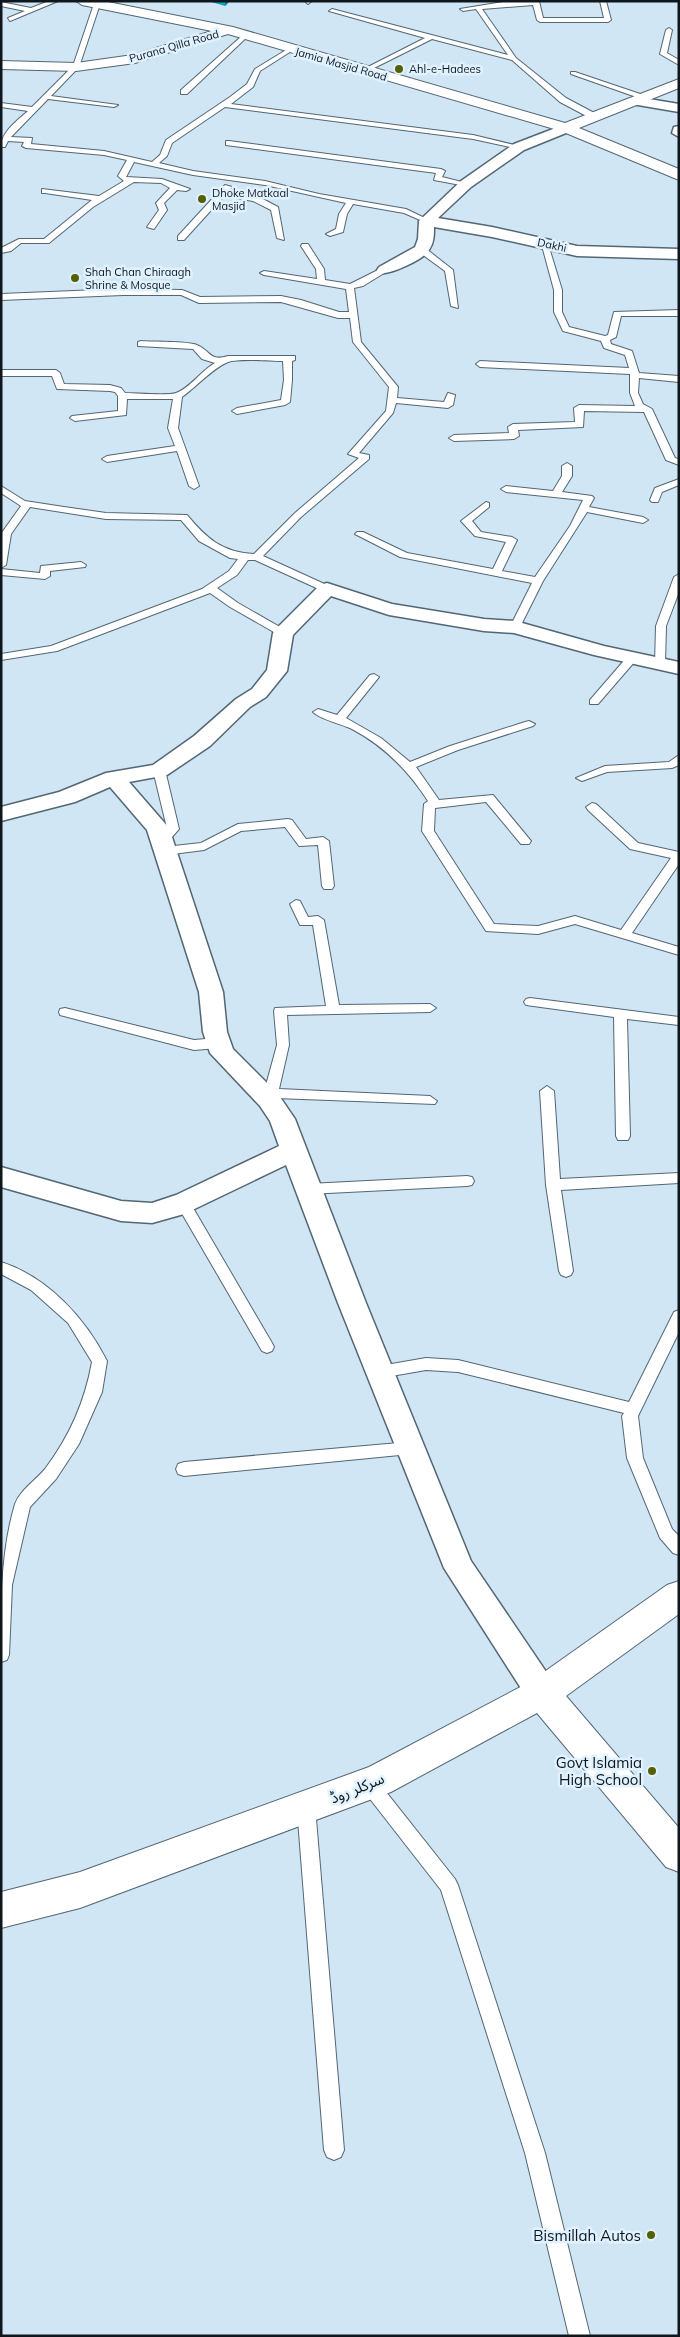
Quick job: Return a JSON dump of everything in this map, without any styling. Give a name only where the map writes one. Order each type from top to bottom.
[{"type":"street","name":"Jamia Masjid Road","points":[[82,1],[228,30],[566,128],[679,175]]},
{"type":"street","name":"Purana Qilla Road","points":[[1,65],[76,67],[135,59],[228,30]]},
{"type":"street","points":[[385,270],[422,250],[426,238],[427,221],[466,184],[519,147],[679,82]]},
{"type":"street","points":[[645,97],[679,95]]},
{"type":"street","points":[[645,97],[679,108]]},
{"type":"street","name":"Dakhi","points":[[427,221],[492,232],[577,250],[679,254]]},
{"type":"street","points":[[1,814],[66,796],[114,778],[158,770],[202,741],[258,694],[277,671],[283,633],[327,589],[389,609],[484,625],[515,627],[669,666]]},
{"type":"street","points":[[114,778],[158,828],[211,992],[218,1043],[222,1053],[270,1097],[282,1119],[380,1372],[459,1568],[542,1692],[679,1856]]},
{"type":"street","points":[[1,1178],[135,1214],[165,1211],[184,1205],[221,1184],[294,1150]]},
{"type":"street","name":"سرکلر روڈ","points":[[1,1910],[80,1890],[369,1784],[542,1692],[679,1595]]},
{"type":"lane","points":[[10,19],[55,1]]},
{"type":"lane","points":[[463,9],[536,2],[540,20],[608,20],[603,1]]},
{"type":"lane","points":[[1,4],[32,10]]},
{"type":"lane","points":[[1,147],[8,136],[76,67],[88,26],[97,4]]},
{"type":"lane","points":[[478,7],[514,60],[563,100],[595,117]]},
{"type":"lane","points":[[332,11],[514,60]]},
{"type":"lane","points":[[669,30],[663,54],[679,63]]},
{"type":"lane","points":[[184,92],[245,36]]},
{"type":"lane","points":[[364,70],[431,37]]},
{"type":"lane","points":[[153,165],[163,156],[169,142],[250,86],[257,70],[291,49]]},
{"type":"lane","points":[[573,73],[645,97]]},
{"type":"lane","points":[[45,97],[114,104]]},
{"type":"lane","points":[[1,105],[34,109]]},
{"type":"lane","points":[[224,105],[474,137],[519,147]]},
{"type":"lane","points":[[1,131],[8,136],[30,140],[26,146],[104,153],[153,165],[406,211],[427,221]]},
{"type":"lane","points":[[229,143],[441,171],[437,178],[466,184]]},
{"type":"lane","points":[[131,160],[122,176],[124,179],[162,181],[175,187],[186,189]]},
{"type":"lane","points":[[1,251],[8,249],[19,241],[46,241],[71,219],[132,180]]},
{"type":"lane","points":[[181,238],[221,193],[236,180]]},
{"type":"lane","points":[[150,227],[163,210],[160,203],[175,187]]},
{"type":"lane","points":[[45,191],[100,199]]},
{"type":"lane","points":[[221,193],[259,198],[266,202],[275,209],[274,213],[281,238]]},
{"type":"lane","points":[[330,234],[340,230],[342,214],[351,201]]},
{"type":"lane","points":[[544,244],[558,290],[558,312],[566,329],[605,339],[612,337],[617,314],[679,313]]},
{"type":"lane","points":[[305,246],[320,269],[321,283]]},
{"type":"lane","points":[[422,250],[449,270],[455,306]]},
{"type":"lane","points":[[264,274],[350,287],[360,284],[385,270]]},
{"type":"lane","points":[[257,558],[298,516],[366,457],[353,454],[390,411],[394,388],[357,342],[350,287]]},
{"type":"lane","points":[[1,297],[124,292],[182,293],[199,300],[281,299],[298,302],[338,315],[354,315]]},
{"type":"lane","points":[[605,339],[607,346],[629,353],[634,373],[634,392],[639,406],[647,409],[671,460],[679,462]]},
{"type":"lane","points":[[141,344],[195,348],[205,357],[223,362]]},
{"type":"lane","points":[[122,396],[178,396],[201,379],[207,370],[228,359],[290,358],[284,402],[237,411]]},
{"type":"lane","points":[[480,364],[634,373],[679,379]]},
{"type":"lane","points":[[1,373],[56,373],[60,387],[110,388],[118,390],[122,396],[123,413],[75,418]]},
{"type":"lane","points":[[392,400],[448,405],[451,394]]},
{"type":"lane","points":[[178,396],[173,428],[194,486]]},
{"type":"lane","points":[[454,438],[514,436],[513,427],[580,425],[579,408],[647,409]]},
{"type":"lane","points":[[107,458],[179,448]]},
{"type":"lane","points":[[556,494],[567,476],[567,466]]},
{"type":"lane","points":[[656,500],[658,490],[679,482]]},
{"type":"lane","points":[[1,489],[27,504],[106,516],[184,517],[202,539],[234,556],[257,558],[327,589]]},
{"type":"lane","points":[[506,489],[590,498],[575,526],[538,582],[515,627]]},
{"type":"lane","points":[[1,565],[6,534],[27,504]]},
{"type":"lane","points":[[486,505],[466,521],[478,534],[512,540],[496,574]]},
{"type":"lane","points":[[584,510],[643,520]]},
{"type":"lane","points":[[360,534],[404,555],[538,582]]},
{"type":"lane","points":[[1,657],[53,649],[210,588],[233,572],[245,556]]},
{"type":"lane","points":[[1,572],[45,576],[45,568],[80,565]]},
{"type":"lane","points":[[669,666],[660,626],[679,577]]},
{"type":"lane","points":[[210,588],[234,605],[283,633]]},
{"type":"lane","points":[[594,702],[632,658]]},
{"type":"lane","points":[[340,718],[374,677]]},
{"type":"lane","points":[[318,712],[340,718],[371,736],[409,766],[436,804]]},
{"type":"lane","points":[[409,766],[454,748],[529,724]]},
{"type":"lane","points":[[582,778],[605,769],[672,765],[679,758]]},
{"type":"lane","points":[[158,770],[173,829],[163,846]]},
{"type":"lane","points":[[525,841],[489,798],[430,804],[428,831],[490,928],[538,930],[575,920],[624,933],[679,951]]},
{"type":"lane","points":[[592,807],[634,846],[678,856],[624,933]]},
{"type":"lane","points":[[163,846],[204,846],[238,828],[288,824],[303,843],[323,842],[328,886]]},
{"type":"lane","points":[[296,904],[304,922],[318,920],[334,1010]]},
{"type":"lane","points":[[530,1002],[679,1021]]},
{"type":"lane","points":[[430,1008],[280,1011],[283,1045],[270,1097],[430,1101]]},
{"type":"lane","points":[[66,1012],[194,1045],[218,1043]]},
{"type":"lane","points":[[620,1014],[623,1136]]},
{"type":"lane","points":[[547,1091],[553,1185],[566,1271]]},
{"type":"lane","points":[[553,1185],[679,1178]]},
{"type":"lane","points":[[308,1189],[467,1181]]},
{"type":"lane","points":[[184,1205],[267,1347]]},
{"type":"lane","points":[[1,1266],[36,1286],[73,1320],[100,1361],[94,1392],[74,1439],[50,1474],[23,1504],[3,1585],[1,1655]]},
{"type":"lane","points":[[679,1316],[630,1416],[635,1458],[666,1533],[679,1548]]},
{"type":"lane","points":[[380,1372],[426,1364],[458,1366],[633,1409]]},
{"type":"lane","points":[[184,1469],[410,1448]]},
{"type":"lane","points":[[369,1784],[449,1884],[535,2153],[580,2336]]},
{"type":"lane","points":[[306,1807],[334,2150]]},
{"type":"place","name":"Ahl-e-Hadees","points":[[399,69]]},
{"type":"place","name":"Dhoke Matkaal Masjid","points":[[202,199]]},
{"type":"place","name":"Shah Chan Chiraagh Shrine & Mosque","points":[[75,278]]},
{"type":"place","name":"Govt Islamia High School","points":[[652,1771]]},
{"type":"place","name":"Bismillah Autos","points":[[651,2235]]}]
